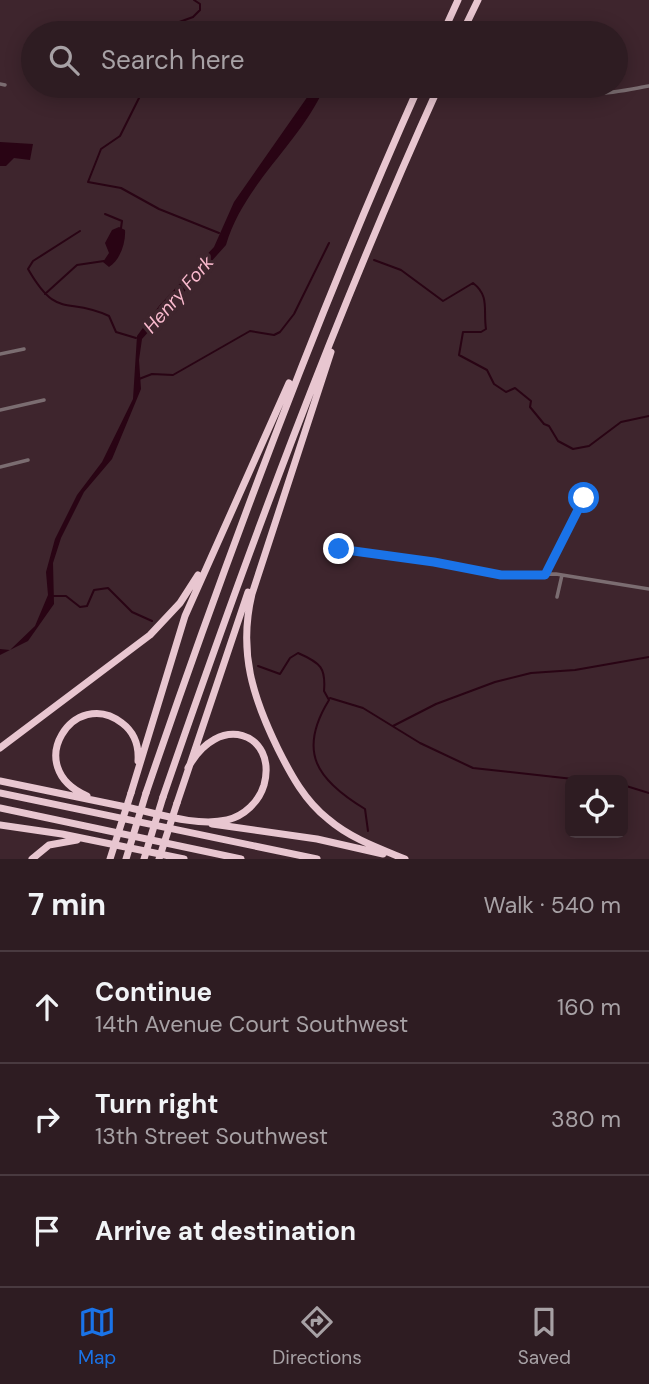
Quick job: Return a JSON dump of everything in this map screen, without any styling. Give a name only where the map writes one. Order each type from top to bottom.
[{"type":"highway","points":[[448,21],[458,0]]},
{"type":"highway","points":[[468,21],[478,0]]},
{"type":"highway","points":[[126,859],[146,793],[225,565],[306,354],[414,98]]},
{"type":"highway","points":[[144,859],[163,797],[274,485],[370,247],[434,98]]},
{"type":"highway","points":[[159,859],[338,331],[370,247]]},
{"type":"highway","points":[[110,859],[137,777],[173,650],[218,541],[299,362],[306,354]]},
{"type":"highway","points":[[0,748],[157,628],[183,598],[218,541]]},
{"type":"highway","points":[[263,556],[250,604],[246,652],[252,690],[265,722],[297,784],[321,813],[348,833],[404,859]]},
{"type":"highway","points":[[118,805],[83,794],[64,780],[56,759],[62,733],[75,721],[87,716],[99,714],[115,718],[128,727],[136,740],[139,758],[137,777]]},
{"type":"highway","points":[[184,818],[221,820],[239,815],[258,798],[266,774],[264,760],[256,745],[233,734],[217,736],[206,742],[188,768]]},
{"type":"highway","points":[[0,781],[184,818],[317,839],[404,859]]},
{"type":"highway","points":[[0,793],[317,859]]},
{"type":"highway","points":[[0,808],[241,859]]},
{"type":"highway","points":[[0,825],[180,859]]},
{"type":"highway","points":[[32,859],[56,842],[99,842]]},
{"type":"street","points":[[628,89],[649,86]]},
{"type":"street","points":[[0,354],[24,349]]},
{"type":"street","points":[[0,410],[44,400]]},
{"type":"street","points":[[0,467],[28,460]]},
{"type":"street","points":[[545,575],[584,498]]},
{"type":"street","points":[[339,549],[434,562],[501,575],[562,575],[649,589]]},
{"type":"street","points":[[557,597],[562,575]]},
{"type":"water","name":"Henry Fork","points":[[307,98],[319,98],[302,127],[246,202],[226,245],[142,339],[139,360],[141,389],[112,459],[84,492],[61,538],[53,563],[54,604],[28,641],[10,650],[35,626],[48,595],[46,572],[55,539],[77,495],[102,462],[133,399],[137,336],[159,306],[214,247],[234,202]]},
{"type":"water","points":[[0,142],[33,144],[30,160],[14,158],[6,166],[0,166]]},
{"type":"water","points":[[119,227],[125,230],[123,246],[119,256],[109,267],[103,262],[109,253],[105,243],[112,230]]},
{"type":"waterway","points":[[182,21],[193,17],[200,10],[200,4],[194,0]]},
{"type":"waterway","points":[[139,98],[120,136],[101,149],[88,182],[121,188],[159,209],[219,233]]},
{"type":"waterway","points":[[105,214],[122,221],[121,228]]},
{"type":"waterway","points":[[80,231],[33,261],[28,269],[38,285],[55,301],[109,316],[116,332],[136,338]]},
{"type":"waterway","points":[[139,379],[152,374],[173,375],[250,331],[274,335],[280,332],[294,314],[329,243]]},
{"type":"waterway","points":[[374,260],[401,270],[443,301],[473,283],[484,298],[486,329],[481,332],[463,332],[459,355],[487,370],[494,384],[506,392],[515,388],[531,401],[530,407],[544,424],[549,426],[558,441],[573,449],[589,446],[621,422],[649,416]]},
{"type":"waterway","points":[[45,294],[77,265],[104,261]]},
{"type":"waterway","points":[[52,596],[66,596],[80,607],[87,606],[94,590],[108,588],[132,612],[152,621]]},
{"type":"waterway","points":[[258,666],[280,674],[290,658],[298,653],[320,667],[324,677],[324,691],[329,700],[319,718],[314,735],[317,763],[335,787],[365,809],[368,831]]},
{"type":"waterway","points":[[393,726],[436,704],[495,682],[531,673],[575,670],[649,657]]},
{"type":"waterway","points":[[330,698],[363,708],[420,743],[473,768],[565,778]]},
{"type":"waterway","points":[[628,787],[649,793]]},
{"type":"route","points":[[339,549],[434,562],[501,575],[545,575],[584,498]]}]
